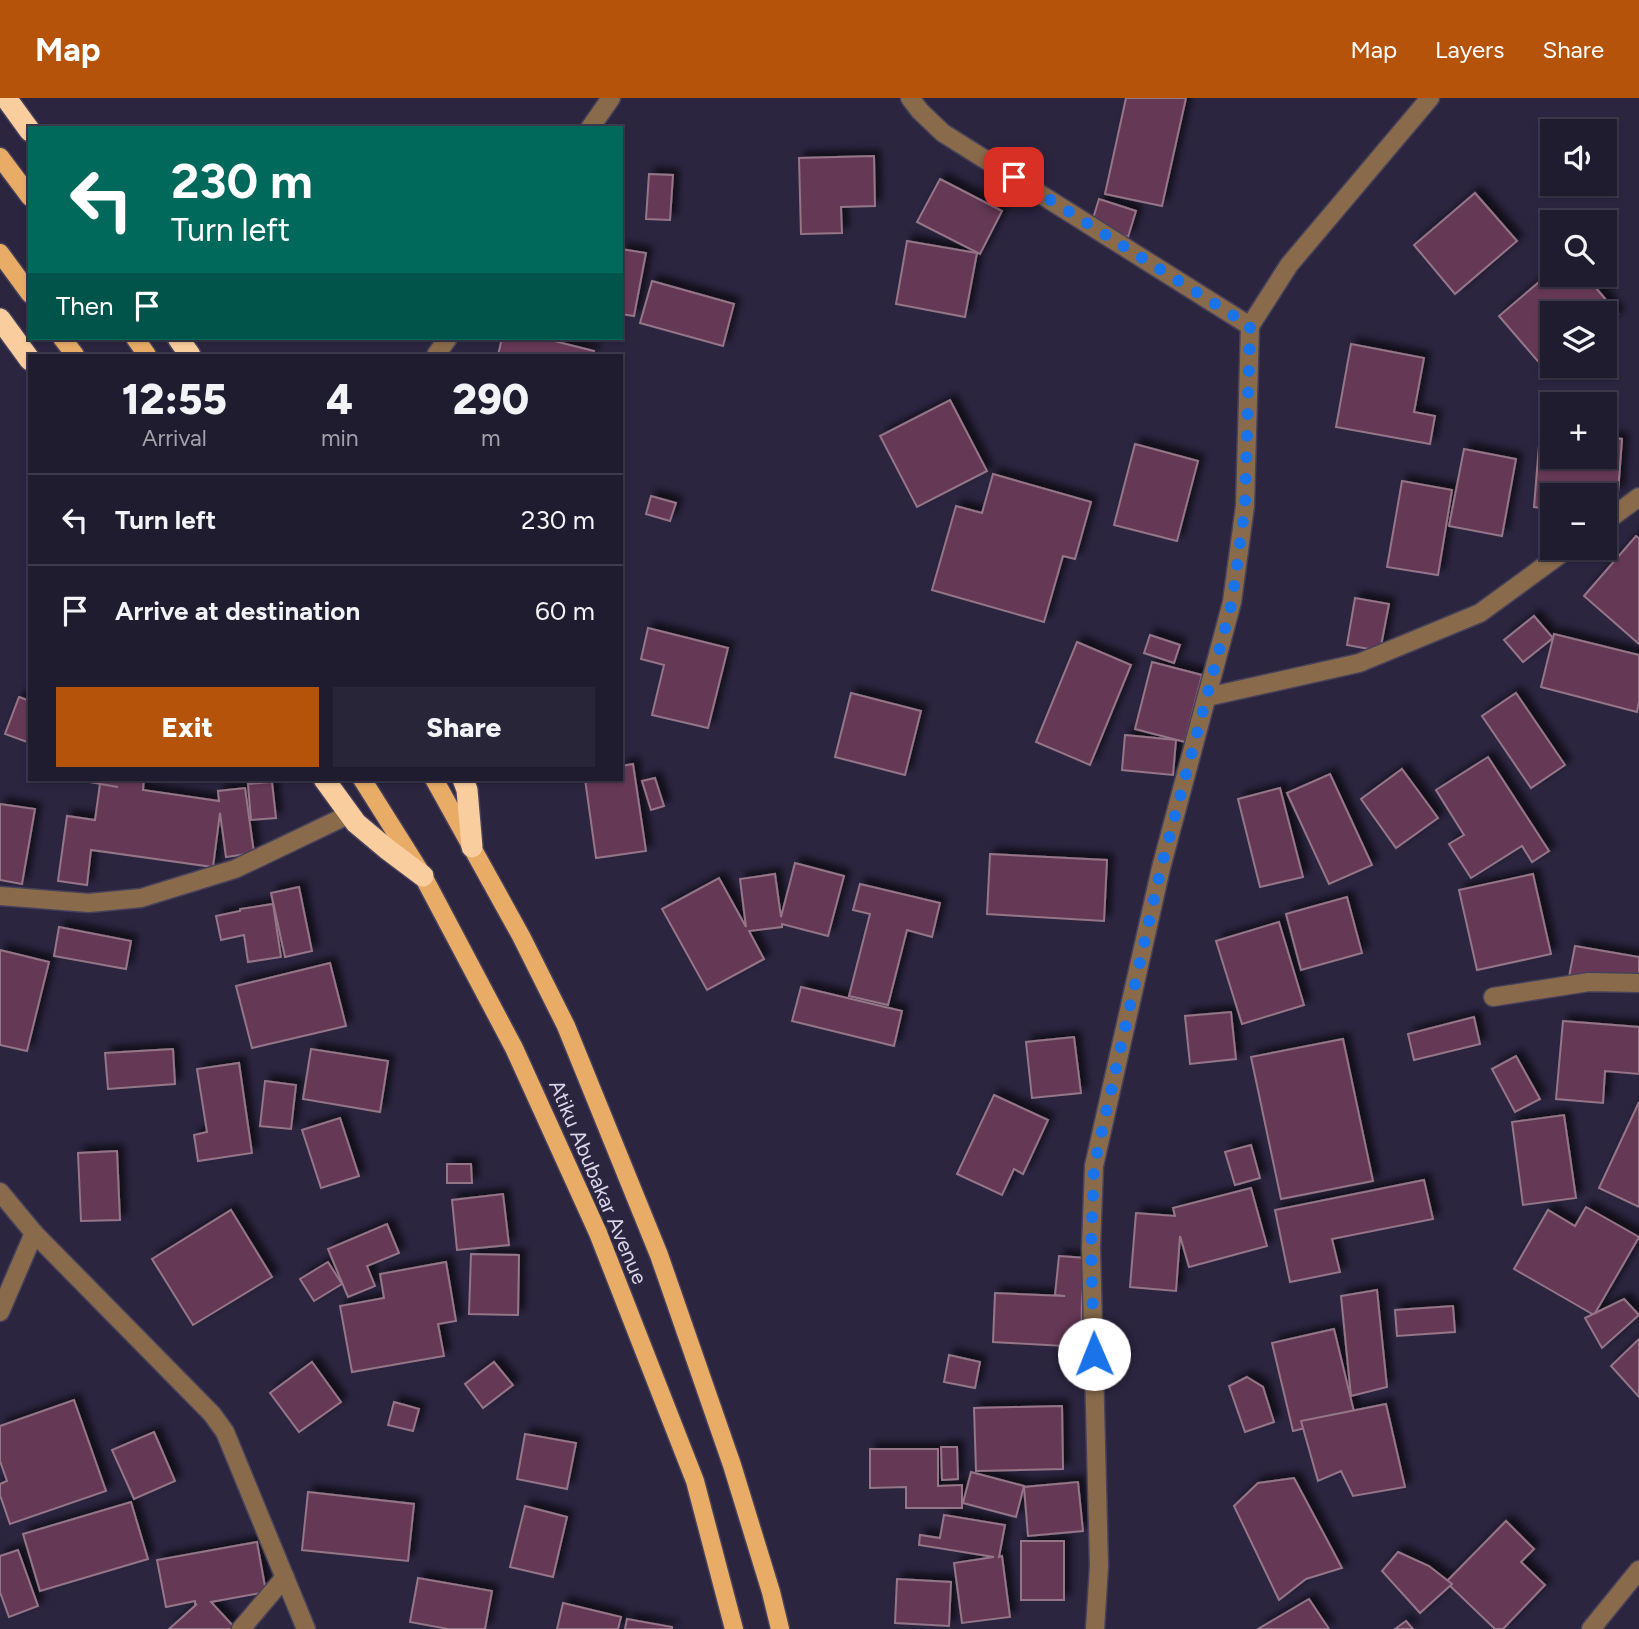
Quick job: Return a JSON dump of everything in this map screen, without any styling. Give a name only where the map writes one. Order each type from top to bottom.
[{"type":"highway","points":[[6,98],[28,128]]},
{"type":"highway","points":[[0,319],[28,357]]},
{"type":"highway","points":[[325,781],[356,823],[423,876]]},
{"type":"highway","points":[[464,781],[467,790],[472,847]]},
{"type":"main road","points":[[0,157],[28,194]]},
{"type":"main road","points":[[0,253],[28,291]]},
{"type":"main road","points":[[64,340],[74,354]]},
{"type":"main road","points":[[137,340],[147,354]]},
{"type":"main road","name":"Atiku Abubakar Avenue","points":[[363,781],[423,876],[514,1048],[598,1233],[695,1481],[734,1629]]},
{"type":"main road","name":"Atiku Abubakar Avenue","points":[[435,781],[521,936],[566,1026],[659,1255],[732,1465],[780,1629]]},
{"type":"street","points":[[591,126],[611,98]]},
{"type":"street","points":[[910,98],[943,133],[1250,326]]},
{"type":"street","points":[[1095,1629],[1099,1566],[1091,1248],[1094,1166],[1161,868],[1232,602],[1245,506],[1250,326],[1290,265],[1430,98]]},
{"type":"street","points":[[1617,513],[1639,497]]},
{"type":"street","points":[[1207,697],[1359,663],[1480,613],[1553,560]]},
{"type":"street","points":[[0,896],[89,902],[141,898],[235,869],[350,814]]},
{"type":"street","points":[[1493,997],[1588,982],[1639,983]]},
{"type":"street","points":[[0,1192],[34,1233],[212,1414],[225,1432],[306,1629]]},
{"type":"street","points":[[0,1312],[34,1233]]},
{"type":"street","points":[[1591,1629],[1639,1570]]},
{"type":"street","points":[[242,1629],[285,1577]]},
{"type":"building","points":[[1126,98],[1186,98],[1162,206],[1105,194]]},
{"type":"building","points":[[874,156],[875,206],[841,207],[842,233],[801,234],[799,158]]},
{"type":"building","points":[[649,174],[673,175],[670,220],[646,219]]},
{"type":"building","points":[[940,179],[1002,211],[980,254],[917,222]]},
{"type":"building","points":[[1475,193],[1517,241],[1455,294],[1414,245]]},
{"type":"building","points":[[1099,199],[1136,211],[1128,237],[1091,225]]},
{"type":"building","points":[[907,241],[977,253],[965,317],[896,304]]},
{"type":"building","points":[[623,249],[646,253],[634,316],[623,314]]},
{"type":"building","points":[[652,281],[734,304],[723,346],[640,323]]},
{"type":"building","points":[[1540,281],[1540,287],[1595,287],[1607,301],[1540,301],[1540,364],[1499,316]]},
{"type":"building","points":[[502,340],[550,340],[594,351],[593,354],[498,354]]},
{"type":"building","points":[[1351,344],[1424,358],[1414,412],[1435,416],[1430,444],[1336,427]]},
{"type":"building","points":[[950,400],[987,471],[917,507],[880,436]]},
{"type":"building","points":[[1540,433],[1540,469],[1617,469],[1617,438],[1622,439],[1618,493],[1617,483],[1540,483],[1540,508],[1534,507]]},
{"type":"building","points":[[1135,444],[1198,461],[1177,541],[1114,525]]},
{"type":"building","points":[[1464,449],[1516,459],[1502,536],[1449,526]]},
{"type":"building","points":[[993,474],[1091,502],[1075,559],[1063,556],[1044,622],[932,590],[956,506],[982,513]]},
{"type":"building","points":[[1402,481],[1452,490],[1438,575],[1387,567]]},
{"type":"building","points":[[651,496],[676,503],[670,521],[646,514]]},
{"type":"building","points":[[1636,536],[1639,538],[1639,644],[1584,596]]},
{"type":"building","points":[[1355,598],[1389,604],[1380,651],[1347,645]]},
{"type":"building","points":[[1534,616],[1553,638],[1523,662],[1504,640]]},
{"type":"building","points":[[648,628],[728,648],[708,728],[652,715],[664,665],[641,659]]},
{"type":"building","points":[[1554,634],[1639,655],[1637,712],[1541,687]]},
{"type":"building","points":[[1150,635],[1180,645],[1174,663],[1144,653]]},
{"type":"building","points":[[1077,642],[1131,665],[1090,765],[1036,742]]},
{"type":"building","points":[[1152,662],[1202,675],[1185,742],[1135,729]]},
{"type":"building","points":[[851,693],[921,711],[905,775],[835,757]]},
{"type":"building","points":[[1516,693],[1565,765],[1531,788],[1482,716]]},
{"type":"building","points":[[19,697],[28,700],[28,742],[5,734]]},
{"type":"building","points":[[1125,735],[1176,740],[1173,775],[1122,770]]},
{"type":"building","points":[[1488,757],[1549,851],[1532,862],[1522,846],[1471,878],[1449,844],[1464,835],[1436,790]]},
{"type":"building","points":[[633,764],[646,851],[596,858],[585,781],[623,781],[623,766]]},
{"type":"building","points":[[1402,769],[1438,818],[1396,848],[1361,799]]},
{"type":"building","points":[[1330,774],[1372,865],[1329,884],[1287,793]]},
{"type":"building","points":[[655,778],[664,806],[651,810],[642,781]]},
{"type":"building","points":[[144,781],[143,790],[219,801],[218,791],[245,788],[254,853],[226,857],[220,813],[213,867],[91,850],[87,885],[58,881],[67,816],[95,820],[100,784],[118,787],[89,782]]},
{"type":"building","points":[[272,782],[276,818],[251,820],[248,784]]},
{"type":"building","points":[[1280,788],[1303,877],[1260,887],[1238,799]]},
{"type":"building","points":[[0,804],[35,809],[22,884],[0,880]]},
{"type":"building","points":[[990,854],[1107,860],[1104,921],[987,914]]},
{"type":"building","points":[[795,863],[844,876],[828,936],[782,924],[782,927],[749,931],[764,959],[707,990],[662,909],[719,878],[746,927],[740,879],[775,874],[781,917]]},
{"type":"building","points":[[1533,874],[1551,954],[1477,970],[1459,890]]},
{"type":"building","points":[[860,884],[940,903],[932,937],[907,930],[888,1005],[849,996],[870,914],[853,910]]},
{"type":"building","points":[[299,887],[312,951],[285,957],[271,893]]},
{"type":"building","points":[[1347,897],[1362,953],[1301,970],[1286,914]]},
{"type":"building","points":[[273,904],[281,957],[248,962],[244,935],[221,940],[216,916]]},
{"type":"building","points":[[1279,922],[1304,1005],[1242,1024],[1216,941]]},
{"type":"building","points":[[59,927],[131,941],[126,969],[54,956]]},
{"type":"building","points":[[1575,946],[1639,957],[1639,990],[1569,977]]},
{"type":"building","points":[[0,950],[49,962],[27,1051],[0,1045]]},
{"type":"building","points":[[330,963],[346,1026],[252,1048],[236,986]]},
{"type":"building","points":[[801,987],[902,1011],[894,1046],[792,1021]]},
{"type":"building","points":[[1231,1012],[1236,1059],[1190,1064],[1185,1016]]},
{"type":"building","points":[[1474,1017],[1480,1044],[1414,1060],[1408,1034]]},
{"type":"building","points":[[1563,1021],[1639,1027],[1639,1074],[1605,1071],[1603,1103],[1556,1099]]},
{"type":"building","points":[[1074,1037],[1081,1093],[1032,1098],[1026,1042]]},
{"type":"building","points":[[1343,1039],[1373,1181],[1281,1199],[1251,1057]]},
{"type":"building","points":[[173,1049],[175,1084],[108,1089],[105,1053]]},
{"type":"building","points":[[311,1049],[388,1061],[380,1112],[303,1099]]},
{"type":"building","points":[[1516,1056],[1540,1099],[1515,1112],[1492,1069]]},
{"type":"building","points":[[239,1063],[252,1153],[198,1161],[194,1135],[207,1132],[197,1069]]},
{"type":"building","points":[[265,1081],[296,1085],[291,1129],[260,1126]]},
{"type":"building","points":[[994,1095],[1048,1120],[1023,1174],[1014,1169],[1002,1195],[957,1174]]},
{"type":"building","points":[[1639,1102],[1639,1207],[1599,1188]]},
{"type":"building","points":[[1564,1115],[1576,1198],[1523,1205],[1512,1122]]},
{"type":"building","points":[[340,1118],[359,1176],[321,1188],[302,1130]]},
{"type":"building","points":[[1251,1145],[1260,1178],[1235,1185],[1225,1152]]},
{"type":"building","points":[[117,1151],[120,1220],[81,1221],[78,1153]]},
{"type":"building","points":[[447,1164],[471,1164],[472,1183],[447,1183]]},
{"type":"building","points":[[1424,1180],[1433,1219],[1332,1239],[1340,1272],[1290,1282],[1275,1210]]},
{"type":"building","points":[[1251,1188],[1267,1246],[1189,1267],[1180,1236],[1176,1291],[1130,1287],[1136,1213],[1175,1216],[1173,1208]]},
{"type":"building","points":[[503,1194],[509,1245],[457,1250],[452,1200]]},
{"type":"building","points":[[1586,1207],[1639,1237],[1594,1315],[1514,1269],[1548,1210],[1575,1226]]},
{"type":"building","points":[[231,1210],[272,1277],[193,1325],[152,1259]]},
{"type":"building","points":[[387,1224],[399,1253],[367,1266],[375,1286],[348,1297],[328,1249]]},
{"type":"building","points":[[471,1254],[519,1255],[518,1315],[469,1314]]},
{"type":"building","points":[[1059,1256],[1086,1258],[1081,1347],[993,1342],[995,1293],[1065,1296],[1055,1295]]},
{"type":"building","points":[[328,1262],[342,1284],[314,1301],[300,1279]]},
{"type":"building","points":[[446,1262],[456,1321],[438,1324],[444,1356],[352,1372],[340,1306],[384,1298],[380,1274]]},
{"type":"building","points":[[1377,1290],[1387,1387],[1351,1396],[1341,1296]]},
{"type":"building","points":[[1624,1299],[1639,1315],[1602,1348],[1585,1318]]},
{"type":"building","points":[[1453,1306],[1455,1332],[1397,1336],[1395,1310]]},
{"type":"building","points":[[1334,1329],[1355,1416],[1293,1431],[1272,1343]]},
{"type":"building","points":[[1639,1339],[1639,1397],[1611,1366]]},
{"type":"building","points":[[949,1355],[980,1362],[975,1388],[944,1382]]},
{"type":"building","points":[[312,1362],[341,1402],[299,1432],[270,1393]]},
{"type":"building","points":[[494,1362],[513,1385],[483,1408],[465,1384]]},
{"type":"building","points":[[1247,1377],[1263,1387],[1274,1422],[1245,1432],[1229,1386]]},
{"type":"building","points":[[74,1400],[106,1491],[10,1524],[0,1495],[0,1484],[7,1481],[0,1461],[0,1426]]},
{"type":"building","points":[[394,1402],[419,1409],[413,1431],[388,1425]]},
{"type":"building","points":[[1386,1404],[1405,1487],[1353,1496],[1341,1471],[1318,1481],[1301,1421]]},
{"type":"building","points":[[1062,1406],[1063,1469],[976,1471],[974,1408]]},
{"type":"building","points":[[154,1432],[175,1481],[134,1499],[112,1450]]},
{"type":"building","points":[[525,1434],[576,1443],[567,1489],[517,1479]]},
{"type":"building","points":[[941,1447],[957,1447],[958,1479],[942,1480]]},
{"type":"building","points":[[870,1449],[938,1449],[938,1486],[962,1485],[962,1508],[906,1508],[906,1487],[870,1488]]},
{"type":"building","points":[[971,1472],[1024,1486],[1016,1517],[963,1503]]},
{"type":"building","points":[[1294,1478],[1342,1568],[1306,1579],[1279,1600],[1234,1506],[1258,1483]]},
{"type":"building","points":[[1078,1482],[1083,1531],[1028,1536],[1024,1487]]},
{"type":"building","points":[[308,1492],[414,1504],[408,1561],[302,1550]]},
{"type":"building","points":[[131,1502],[148,1559],[40,1591],[23,1534]]},
{"type":"building","points":[[525,1506],[567,1517],[553,1577],[510,1567]]},
{"type":"building","points":[[944,1515],[1005,1525],[999,1557],[1002,1556],[1010,1617],[962,1623],[954,1563],[994,1557],[919,1545],[920,1535],[940,1538]]},
{"type":"building","points":[[1506,1521],[1534,1549],[1521,1562],[1545,1585],[1503,1629],[1495,1629],[1446,1582]]},
{"type":"building","points":[[1021,1541],[1064,1541],[1064,1600],[1021,1600]]},
{"type":"building","points":[[257,1542],[266,1592],[211,1602],[236,1629],[169,1629],[197,1604],[195,1605],[195,1601],[166,1607],[157,1560]]},
{"type":"building","points":[[18,1550],[38,1606],[9,1617],[0,1592],[0,1556]]},
{"type":"building","points":[[1398,1552],[1429,1566],[1452,1584],[1420,1613],[1382,1571]]},
{"type":"building","points":[[418,1578],[492,1591],[485,1629],[448,1629],[410,1622]]},
{"type":"building","points":[[897,1579],[951,1582],[949,1626],[895,1623]]},
{"type":"building","points":[[1309,1599],[1329,1629],[1258,1629]]},
{"type":"building","points":[[563,1603],[621,1617],[618,1629],[557,1629]]},
{"type":"building","points":[[627,1619],[672,1627],[672,1629],[625,1629]]},
{"type":"building","points":[[1406,1621],[1413,1629],[1395,1629]]},
{"type":"route","points":[[1014,177],[1250,326],[1245,506],[1232,602],[1161,868],[1094,1166],[1091,1248],[1094,1354]]}]
